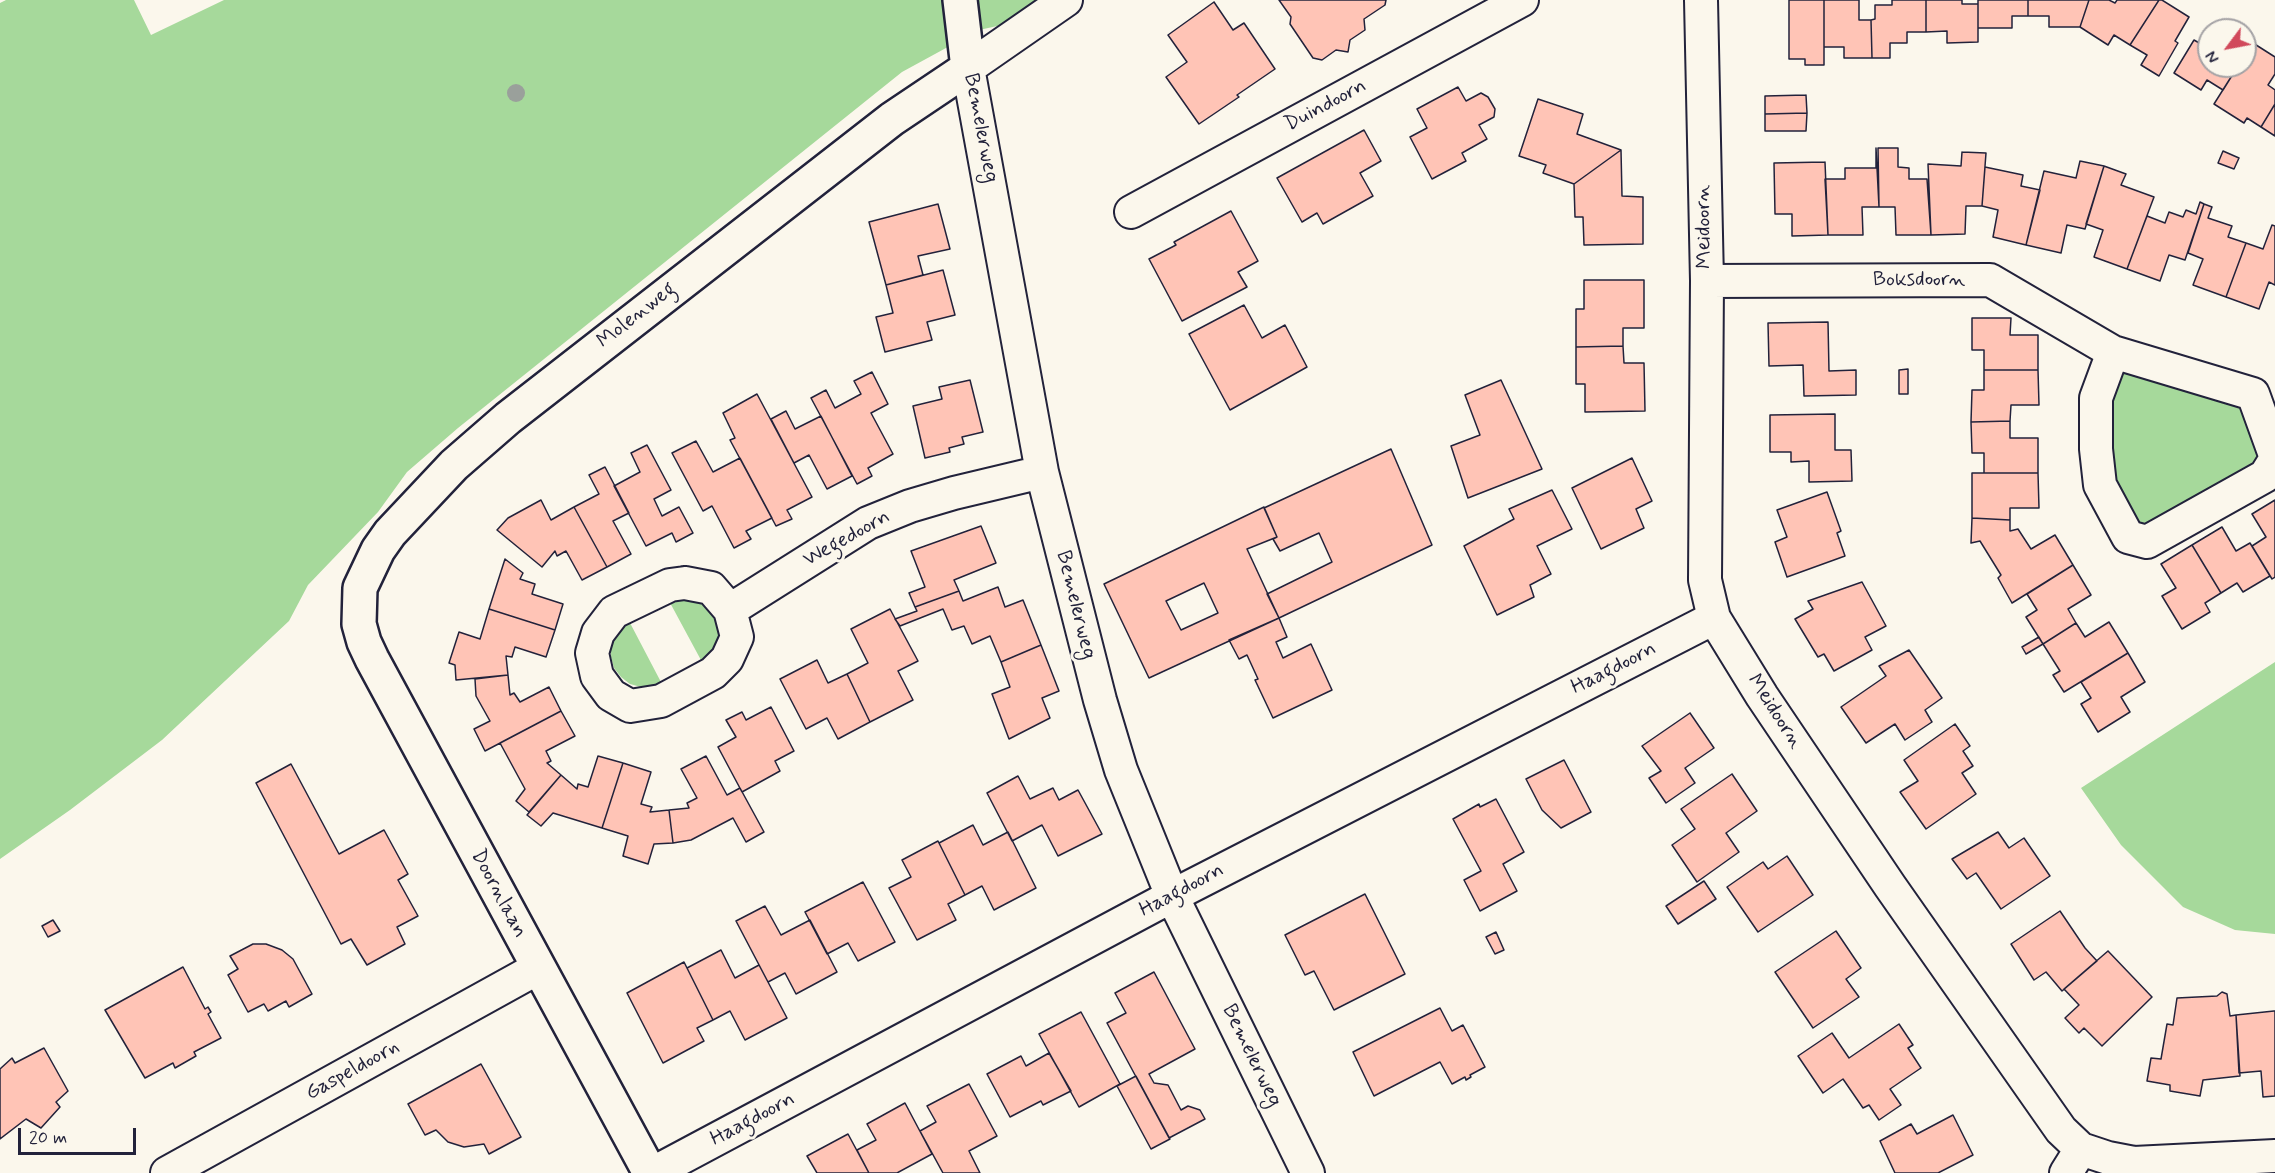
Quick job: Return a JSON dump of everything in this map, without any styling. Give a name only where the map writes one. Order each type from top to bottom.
[{"type":"street","name":"Bemelerweg","points":[[960,0],[968,68],[1042,472],[1114,749],[1172,896],[1308,1173]]},
{"type":"street","points":[[968,68],[1066,0]]},
{"type":"street","name":"Duindoorn","points":[[1131,212],[1522,0]]},
{"type":"street","name":"Meidoorn","points":[[1701,0],[1707,281],[1705,580],[1714,618],[1762,696],[1890,886],[2061,1130],[2074,1161],[2108,1158],[2134,1164],[2275,1156]]},
{"type":"street","name":"Molenweg","points":[[358,610],[360,588],[378,550],[432,489],[479,442],[545,387],[883,125],[968,68]]},
{"type":"street","name":"Boksdoorn","points":[[1707,281],[1990,280],[2113,352],[2253,394],[2275,455]]},
{"type":"street","points":[[2113,352],[2096,398],[2097,449],[2100,485],[2128,537],[2147,542],[2265,476],[2275,460]]},
{"type":"street","name":"Wegedoorn","points":[[730,610],[868,522],[954,493],[1042,472]]},
{"type":"street","points":[[685,583],[711,588],[730,610],[737,637],[727,659],[713,674],[661,701],[630,706],[611,695],[597,676],[592,653],[598,633],[614,612],[670,585],[685,583]]},
{"type":"street","name":"Doornlaan","points":[[358,610],[364,642],[538,968],[652,1173]]},
{"type":"street","name":"Haagdoorn","points":[[652,1173],[1172,896],[1714,618]]},
{"type":"street","name":"Gaspeldoorn","points":[[167,1173],[538,968]]},
{"type":"green space","points":[[6,0],[134,0],[151,35],[224,0],[1041,0],[1011,23],[979,30],[902,72],[458,428],[407,472],[378,512],[308,585],[289,621],[162,740],[70,810],[0,859],[0,3]]},
{"type":"green space","points":[[2117,361],[2249,402],[2265,456],[2251,468],[2139,532],[2128,531],[2102,433]]},
{"type":"green space","points":[[678,596],[700,599],[716,615],[720,626],[715,649],[702,662],[668,599]]},
{"type":"green space","points":[[629,621],[662,684],[641,687],[630,684],[614,668],[611,645],[616,633],[623,624]]},
{"type":"green space","points":[[2275,662],[2275,934],[2235,930],[2183,907],[2121,845],[2081,788]]},
{"type":"building","points":[[1279,0],[1386,0],[1385,5],[1364,19],[1365,30],[1350,40],[1348,52],[1336,50],[1322,60],[1313,58],[1290,24],[1291,17]]},
{"type":"building","points":[[1789,0],[1824,0],[1824,65],[1805,65],[1805,59],[1789,59]]},
{"type":"building","points":[[1824,0],[1859,0],[1859,20],[1871,20],[1872,58],[1844,58],[1844,47],[1824,47]]},
{"type":"building","points":[[1892,0],[1926,0],[1926,32],[1907,32],[1907,43],[1890,43],[1890,58],[1872,58],[1871,20],[1875,19],[1875,5],[1892,5]]},
{"type":"building","points":[[1926,0],[1962,0],[1962,4],[1978,4],[1978,42],[1947,43],[1947,31],[1926,32]]},
{"type":"building","points":[[1978,0],[2028,0],[2028,16],[2012,16],[2012,28],[1978,28]]},
{"type":"building","points":[[2028,0],[2089,0],[2080,27],[2049,27],[2049,16],[2028,16]]},
{"type":"building","points":[[2089,0],[2109,0],[2115,3],[2117,0],[2159,0],[2130,45],[2114,35],[2108,45],[2080,27]]},
{"type":"building","points":[[2159,0],[2189,17],[2175,41],[2178,43],[2159,76],[2141,65],[2147,55],[2130,45]]},
{"type":"building","points":[[1214,2],[1233,30],[1244,23],[1275,69],[1199,124],[1166,77],[1187,62],[1168,35]]},
{"type":"building","points":[[2194,40],[2197,42],[2197,78],[2230,78],[2223,90],[2207,80],[2201,90],[2174,73]]},
{"type":"building","points":[[2257,46],[2275,57],[2275,74],[2268,85],[2275,90],[2275,104],[2261,127],[2247,118],[2244,123],[2214,104],[2230,78],[2257,78]]},
{"type":"building","points":[[1458,87],[1466,101],[1481,93],[1488,97],[1495,109],[1494,117],[1479,125],[1487,139],[1462,153],[1466,161],[1432,179],[1410,137],[1427,128],[1417,109]]},
{"type":"building","points":[[1806,95],[1807,113],[1765,114],[1765,96]]},
{"type":"building","points":[[1538,99],[1583,114],[1577,134],[1621,150],[1574,184],[1543,173],[1546,165],[1519,156]]},
{"type":"building","points":[[2275,104],[2275,136],[2261,127]]},
{"type":"building","points":[[1807,113],[1806,131],[1765,131],[1765,114]]},
{"type":"building","points":[[1364,130],[1381,161],[1360,173],[1373,196],[1323,224],[1317,213],[1302,222],[1277,178]]},
{"type":"building","points":[[1876,148],[1879,207],[1862,207],[1863,235],[1828,235],[1825,179],[1845,179],[1845,168],[1876,168]]},
{"type":"building","points":[[1878,148],[1898,148],[1898,167],[1909,168],[1909,179],[1927,179],[1931,235],[1896,235],[1895,207],[1879,207]]},
{"type":"building","points":[[1621,150],[1622,196],[1643,197],[1643,244],[1584,245],[1583,217],[1575,217],[1574,184]]},
{"type":"building","points":[[2223,151],[2239,158],[2234,169],[2218,163]]},
{"type":"building","points":[[1962,152],[1986,153],[1982,206],[1966,206],[1965,234],[1931,235],[1928,164],[1961,166]]},
{"type":"building","points":[[2080,161],[2104,166],[2085,229],[2067,225],[2061,253],[2026,245],[2044,171],[2076,178]]},
{"type":"building","points":[[1825,162],[1828,235],[1792,236],[1792,214],[1775,214],[1774,163]]},
{"type":"building","points":[[2104,166],[2126,174],[2121,185],[2154,197],[2127,269],[2094,257],[2103,230],[2086,224]]},
{"type":"building","points":[[1985,167],[2023,175],[2021,186],[2040,190],[2026,245],[1993,237],[1998,210],[1982,206]]},
{"type":"building","points":[[2200,202],[2204,204],[2185,260],[2169,255],[2160,281],[2127,269],[2147,216],[2165,223],[2169,212],[2183,217],[2186,210],[2196,214]]},
{"type":"building","points":[[938,204],[950,249],[918,256],[923,275],[886,285],[869,222]]},
{"type":"building","points":[[2204,204],[2212,207],[2208,218],[2232,226],[2228,237],[2246,243],[2226,297],[2193,285],[2203,259],[2188,253]]},
{"type":"building","points":[[1231,211],[1258,261],[1238,272],[1247,287],[1182,321],[1149,259],[1176,245],[1174,242]]},
{"type":"building","points":[[2272,225],[2275,226],[2275,285],[2269,282],[2259,309],[2226,297],[2246,243],[2263,249]]},
{"type":"building","points":[[943,270],[955,315],[927,322],[932,340],[885,352],[876,317],[893,313],[886,285]]},
{"type":"building","points":[[1584,280],[1644,280],[1644,328],[1623,328],[1623,346],[1576,347],[1576,309],[1584,309]]},
{"type":"building","points":[[1244,305],[1262,338],[1285,325],[1307,367],[1230,410],[1189,334]]},
{"type":"building","points":[[1972,318],[2011,318],[2010,335],[2038,335],[2038,370],[1984,370],[1984,350],[1972,350]]},
{"type":"building","points":[[1828,322],[1829,371],[1856,370],[1856,395],[1804,396],[1803,365],[1769,366],[1768,323]]},
{"type":"building","points":[[1623,346],[1624,363],[1644,363],[1645,411],[1585,412],[1585,384],[1576,384],[1576,347]]},
{"type":"building","points":[[1908,369],[1908,394],[1899,394],[1899,370]]},
{"type":"building","points":[[1984,370],[2038,370],[2039,405],[2011,405],[2010,421],[1971,422],[1972,390],[1984,390]]},
{"type":"building","points":[[872,372],[888,404],[871,413],[893,454],[868,468],[872,476],[857,484],[811,398],[826,390],[835,408],[861,394],[854,381]]},
{"type":"building","points":[[970,380],[983,432],[962,437],[964,444],[949,448],[950,452],[925,458],[913,406],[942,399],[939,387]]},
{"type":"building","points":[[1501,380],[1542,469],[1468,498],[1451,446],[1480,435],[1465,395]]},
{"type":"building","points":[[757,394],[812,497],[787,510],[792,519],[776,526],[730,440],[735,438],[723,413]]},
{"type":"building","points":[[786,411],[795,429],[821,416],[852,476],[827,489],[809,455],[794,463],[771,419]]},
{"type":"building","points":[[1835,414],[1835,450],[1851,450],[1852,481],[1809,482],[1809,461],[1791,462],[1791,452],[1770,452],[1770,415]]},
{"type":"building","points":[[2010,421],[2010,438],[2038,438],[2038,473],[1984,473],[1984,453],[1972,453],[1971,422]]},
{"type":"building","points":[[696,441],[713,472],[740,458],[772,518],[746,531],[751,539],[734,548],[712,506],[703,511],[672,453]]},
{"type":"building","points":[[647,445],[671,490],[654,499],[662,516],[679,507],[693,533],[676,542],[672,533],[646,546],[614,486],[640,472],[631,453]]},
{"type":"building","points":[[1391,449],[1432,545],[1279,618],[1267,594],[1332,562],[1319,533],[1280,551],[1273,539],[1277,537],[1264,508]]},
{"type":"building","points":[[1632,458],[1652,501],[1636,509],[1644,528],[1601,549],[1572,488]]},
{"type":"building","points":[[605,467],[629,513],[613,521],[631,554],[607,567],[574,507],[599,494],[589,475]]},
{"type":"building","points":[[1972,473],[2038,473],[2039,508],[2010,508],[2010,520],[1972,518]]},
{"type":"building","points":[[1552,490],[1572,529],[1537,546],[1551,574],[1530,585],[1534,597],[1497,615],[1464,546],[1514,519],[1509,509]]},
{"type":"building","points":[[1827,492],[1841,531],[1837,533],[1845,556],[1787,577],[1775,542],[1787,537],[1777,510]]},
{"type":"building","points":[[541,500],[551,520],[574,507],[607,567],[582,580],[566,551],[557,556],[555,551],[542,567],[497,530],[508,518]]},
{"type":"building","points":[[2275,500],[2275,577],[2272,579],[2252,546],[2266,537],[2252,514]]},
{"type":"building","points":[[1264,507],[1277,537],[1247,549],[1279,618],[1149,678],[1104,584]],"holes":[[[1204,583],[1218,613],[1181,630],[1166,601]]]},
{"type":"building","points":[[1972,518],[2010,520],[2010,531],[2018,529],[2031,549],[2055,535],[2073,565],[2012,603],[1998,578],[2001,575],[1980,541],[1971,543]]},
{"type":"building","points":[[981,526],[996,563],[954,580],[959,591],[915,607],[909,593],[925,587],[911,551]]},
{"type":"building","points":[[2222,527],[2236,551],[2250,543],[2270,576],[2243,592],[2237,583],[2221,593],[2192,545]]},
{"type":"building","points":[[2192,545],[2221,593],[2205,603],[2210,612],[2182,629],[2162,596],[2176,588],[2161,564]]},
{"type":"building","points":[[505,559],[523,573],[520,579],[535,584],[532,594],[563,604],[555,630],[489,609]]},
{"type":"building","points":[[2073,565],[2091,595],[2068,609],[2076,623],[2043,644],[2026,617],[2037,610],[2027,594]]},
{"type":"building","points":[[1862,582],[1886,626],[1865,637],[1872,650],[1834,671],[1824,654],[1818,657],[1795,619],[1813,609],[1808,601]]},
{"type":"building","points":[[998,587],[1005,607],[1023,600],[1041,645],[1001,662],[990,636],[972,644],[964,626],[952,630],[943,609],[900,626],[895,619],[917,611],[915,607],[959,591],[963,601]]},
{"type":"building","points":[[489,609],[555,630],[546,657],[515,647],[512,657],[506,656],[508,675],[456,680],[455,665],[449,663],[459,632],[480,639]]},
{"type":"building","points":[[890,609],[918,661],[898,671],[913,700],[870,722],[847,674],[868,663],[851,629]]},
{"type":"building","points":[[1279,618],[1287,637],[1276,642],[1283,658],[1311,644],[1332,690],[1273,718],[1255,680],[1258,679],[1247,655],[1239,659],[1229,640]]},
{"type":"building","points":[[2109,622],[2128,653],[2064,692],[2053,675],[2060,671],[2043,644],[2076,623],[2085,637]]},
{"type":"building","points":[[2039,637],[2043,644],[2026,654],[2022,647]]},
{"type":"building","points":[[1041,645],[1059,691],[1042,698],[1050,718],[1009,739],[992,694],[1010,687],[1001,662]]},
{"type":"building","points":[[1909,650],[1942,698],[1925,710],[1932,722],[1905,740],[1895,724],[1866,743],[1841,707],[1886,676],[1879,666]]},
{"type":"building","points":[[2128,653],[2145,682],[2121,697],[2130,712],[2098,732],[2081,704],[2091,698],[2081,682]]},
{"type":"building","points":[[817,660],[828,683],[847,674],[870,722],[838,739],[827,718],[806,729],[780,679]]},
{"type":"building","points":[[508,675],[510,695],[514,693],[520,702],[549,687],[561,711],[485,751],[474,729],[490,721],[476,696],[475,679]]},
{"type":"building","points":[[771,707],[794,751],[775,761],[780,771],[742,792],[718,747],[736,737],[726,720],[742,712],[746,720]]},
{"type":"building","points":[[561,711],[575,736],[546,751],[551,761],[547,763],[561,775],[529,812],[516,801],[525,789],[500,743]]},
{"type":"building","points":[[1690,713],[1714,748],[1685,768],[1695,783],[1666,803],[1649,778],[1661,771],[1642,746]]},
{"type":"building","points":[[1955,724],[1970,746],[1963,751],[1973,766],[1962,773],[1976,794],[1926,829],[1900,792],[1918,781],[1904,760]]},
{"type":"building","points":[[598,756],[623,763],[602,828],[553,813],[541,826],[527,815],[561,775],[577,789],[578,784],[588,787]]},
{"type":"building","points":[[706,756],[727,795],[740,788],[764,832],[746,842],[733,818],[691,840],[673,843],[669,810],[689,808],[687,803],[697,798],[681,769]]},
{"type":"building","points":[[1564,760],[1591,812],[1561,828],[1542,810],[1526,779]]},
{"type":"building","points":[[623,763],[651,772],[641,804],[652,807],[650,812],[669,810],[673,843],[654,844],[648,864],[623,856],[628,836],[602,828]]},
{"type":"building","points":[[291,764],[339,854],[384,830],[408,874],[398,880],[418,916],[397,927],[405,944],[367,965],[351,939],[341,944],[256,783]]},
{"type":"building","points":[[1732,774],[1757,811],[1726,833],[1739,852],[1697,882],[1672,845],[1695,829],[1681,809]]},
{"type":"building","points":[[1018,776],[1030,799],[1053,788],[1059,800],[1078,790],[1102,834],[1058,856],[1042,825],[1012,841],[987,793]]},
{"type":"building","points":[[1496,799],[1524,852],[1503,864],[1517,891],[1480,911],[1464,880],[1481,871],[1453,819],[1479,804],[1480,807]]},
{"type":"building","points":[[973,825],[983,845],[1008,832],[1036,888],[994,910],[982,886],[965,895],[939,843]]},
{"type":"building","points":[[1998,832],[2009,848],[2024,838],[2050,876],[2001,909],[1976,873],[1967,879],[1952,859]]},
{"type":"building","points":[[938,841],[965,895],[948,904],[956,920],[917,940],[889,888],[911,877],[902,860]]},
{"type":"building","points":[[1787,856],[1813,895],[1758,932],[1727,887],[1763,862],[1768,869]]},
{"type":"building","points":[[1704,881],[1716,899],[1678,924],[1666,906]]},
{"type":"building","points":[[863,882],[895,942],[858,961],[848,943],[827,954],[805,912]]},
{"type":"building","points":[[1365,894],[1405,974],[1334,1010],[1314,971],[1305,975],[1285,935]]},
{"type":"building","points":[[765,906],[781,935],[810,920],[837,972],[796,994],[785,973],[768,982],[736,921]]},
{"type":"building","points":[[2060,911],[2085,948],[2097,961],[2062,991],[2046,972],[2034,980],[2011,944]]},
{"type":"building","points":[[53,920],[60,931],[48,937],[42,926]]},
{"type":"building","points":[[1836,931],[1861,968],[1846,979],[1859,997],[1813,1028],[1775,972]]},
{"type":"building","points":[[1496,932],[1504,950],[1495,954],[1486,937]]},
{"type":"building","points":[[253,944],[266,944],[282,950],[293,959],[312,994],[289,1007],[286,1001],[268,1011],[264,1004],[248,1012],[228,975],[238,969],[230,956]]},
{"type":"building","points":[[721,950],[735,978],[759,965],[787,1018],[745,1040],[730,1011],[713,1020],[687,968]]},
{"type":"building","points":[[2108,951],[2152,997],[2102,1046],[2084,1028],[2079,1033],[2065,1018],[2079,1005],[2064,989]]},
{"type":"building","points":[[684,962],[713,1020],[697,1028],[704,1041],[663,1063],[627,993]]},
{"type":"building","points":[[183,967],[205,1009],[208,1007],[211,1012],[208,1014],[221,1038],[194,1052],[196,1056],[175,1068],[173,1063],[145,1078],[105,1010]]},
{"type":"building","points":[[1154,972],[1195,1049],[1149,1074],[1154,1083],[1168,1085],[1181,1110],[1188,1106],[1200,1110],[1205,1119],[1169,1138],[1107,1023],[1126,1013],[1115,993]]},
{"type":"building","points":[[2222,992],[2227,994],[2230,1016],[2236,1015],[2240,1076],[2203,1080],[2200,1096],[2170,1091],[2170,1085],[2147,1081],[2151,1058],[2161,1059],[2167,1024],[2173,1025],[2177,998],[2217,996]]},
{"type":"building","points":[[1440,1008],[1452,1031],[1463,1025],[1485,1067],[1470,1075],[1471,1077],[1466,1080],[1465,1077],[1452,1084],[1440,1062],[1374,1096],[1353,1052]]},
{"type":"building","points":[[2275,1011],[2275,1096],[2263,1097],[2261,1071],[2239,1073],[2236,1015]]},
{"type":"building","points":[[1081,1012],[1120,1084],[1079,1107],[1039,1034]]},
{"type":"building","points":[[1899,1024],[1913,1045],[1908,1048],[1921,1068],[1890,1089],[1901,1105],[1879,1120],[1869,1105],[1863,1108],[1843,1079],[1823,1093],[1798,1056],[1832,1033],[1849,1058]]},
{"type":"building","points":[[44,1048],[68,1091],[56,1102],[60,1107],[41,1128],[26,1119],[0,1139],[0,1069],[12,1058],[15,1063]]},
{"type":"building","points":[[1049,1053],[1071,1091],[1043,1105],[1041,1101],[1010,1117],[987,1074],[1021,1056],[1026,1066]]},
{"type":"building","points":[[481,1064],[521,1137],[489,1154],[484,1144],[464,1147],[448,1142],[436,1130],[425,1135],[408,1104]]},
{"type":"building","points":[[1136,1076],[1170,1139],[1151,1149],[1117,1086]]},
{"type":"building","points":[[969,1084],[997,1136],[969,1151],[980,1173],[943,1173],[920,1131],[936,1122],[927,1106]]},
{"type":"building","points":[[905,1103],[932,1154],[897,1173],[869,1173],[857,1150],[876,1140],[867,1124]]},
{"type":"building","points":[[1953,1115],[1973,1155],[1938,1173],[1895,1173],[1880,1141],[1911,1124],[1917,1134]]},
{"type":"building","points":[[848,1134],[869,1173],[817,1173],[807,1156]]}]
